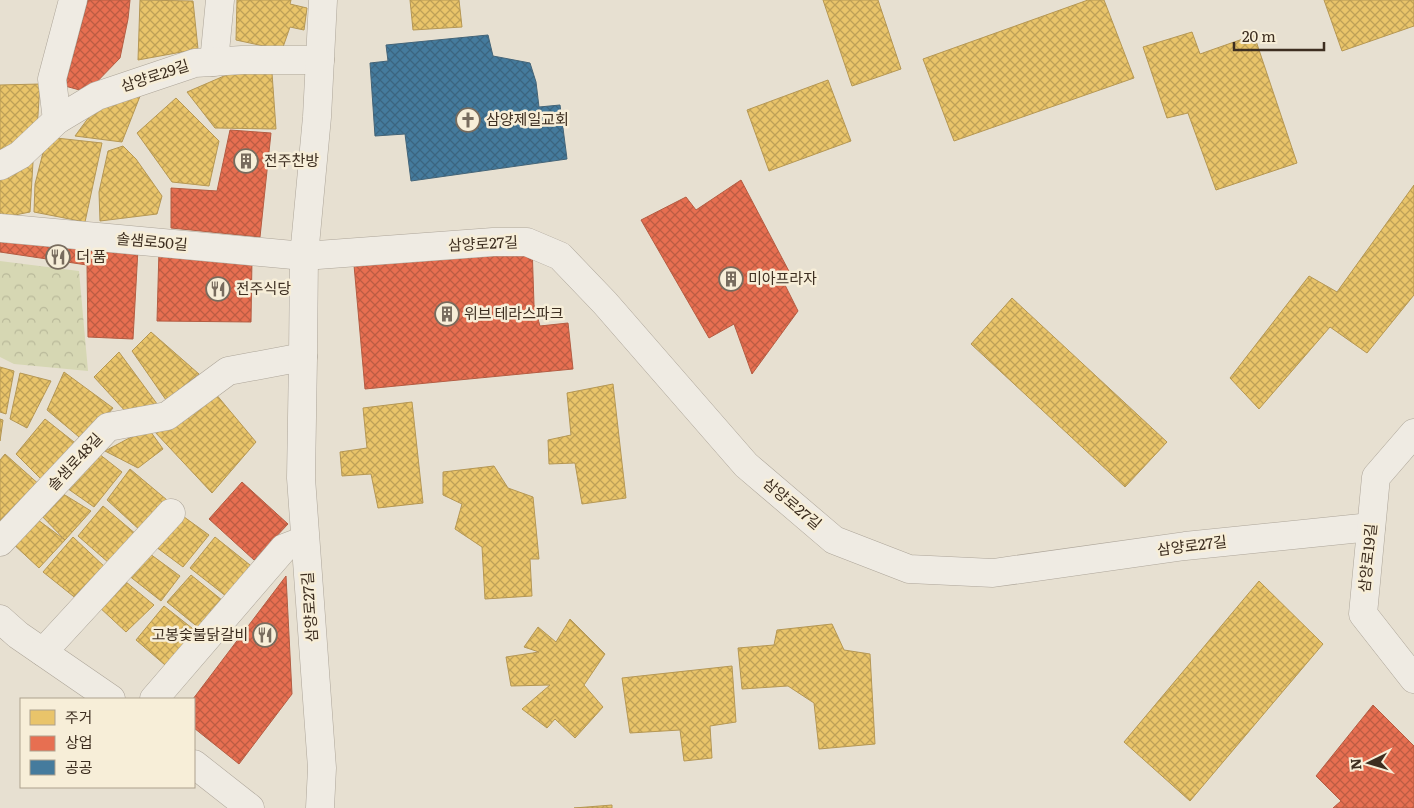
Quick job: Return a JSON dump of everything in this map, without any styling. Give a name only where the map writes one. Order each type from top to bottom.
[{"type":"street","points":[[57,120],[52,79],[72,0]]},
{"type":"street","points":[[214,62],[220,0]]},
{"type":"street","name":"삼양로27길","points":[[320,808],[322,768],[301,478],[304,256],[317,118],[323,0]]},
{"type":"street","name":"삼양로29길","points":[[0,166],[20,155],[57,120],[97,96],[195,63],[242,60],[320,60]]},
{"type":"street","name":"솔샘로50길","points":[[0,228],[304,256]]},
{"type":"street","name":"삼양로27길","points":[[304,256],[493,242],[527,242],[560,256],[605,303],[746,465],[834,540],[909,569],[993,573],[1185,546],[1371,527]]},
{"type":"street","name":"솔샘로48길","points":[[0,542],[108,427],[167,416],[228,371],[304,357]]},
{"type":"street","name":"삼양로19길","points":[[1414,433],[1376,477],[1363,614],[1414,679]]},
{"type":"street","points":[[43,652],[171,513]]},
{"type":"street","points":[[155,698],[284,548],[305,540]]},
{"type":"street","points":[[0,619],[18,635],[110,698]]},
{"type":"street","points":[[195,765],[250,808]]},
{"type":"green space","points":[[0,261],[79,271],[88,371],[14,364],[0,357]]},
{"type":"building: 주거","points":[[140,0],[193,1],[198,49],[138,60]]},
{"type":"building: 주거","points":[[237,0],[291,0],[290,4],[307,8],[304,30],[290,27],[282,50],[236,40]]},
{"type":"building: 주거","points":[[410,0],[459,0],[462,27],[413,30]]},
{"type":"building: 주거","points":[[823,0],[878,0],[901,69],[852,86]]},
{"type":"building: 주거","points":[[1088,0],[1104,0],[1134,78],[954,141],[923,59]]},
{"type":"building: 주거","points":[[1324,0],[1414,0],[1414,26],[1342,51]]},
{"type":"building: 주거","points":[[1192,32],[1200,54],[1254,35],[1297,163],[1216,190],[1188,113],[1167,118],[1143,47]]},
{"type":"building: 주거","points":[[231,73],[272,73],[276,129],[215,128],[187,92]]},
{"type":"building: 주거","points":[[828,80],[851,141],[769,171],[747,110]]},
{"type":"building: 주거","points":[[40,84],[37,130],[0,154],[0,85]]},
{"type":"building: 주거","points":[[144,86],[122,142],[75,136],[100,102]]},
{"type":"building: 주거","points":[[176,98],[219,141],[209,186],[172,182],[137,133]]},
{"type":"building: 주거","points":[[47,137],[102,143],[85,222],[34,212],[35,184]]},
{"type":"building: 주거","points":[[123,146],[136,159],[162,196],[157,214],[100,221],[99,192],[108,151]]},
{"type":"building: 주거","points":[[20,161],[33,162],[30,212],[5,217],[0,214],[0,176]]},
{"type":"building: 주거","points":[[1414,185],[1414,295],[1367,353],[1330,327],[1259,409],[1230,378],[1309,276],[1337,292]]},
{"type":"building: 주거","points":[[1012,298],[1167,442],[1125,487],[971,344]]},
{"type":"building: 주거","points":[[151,332],[199,374],[166,400],[132,351]]},
{"type":"building: 주거","points":[[119,352],[163,412],[126,412],[94,377]]},
{"type":"building: 주거","points":[[0,367],[14,371],[6,414],[0,412]]},
{"type":"building: 주거","points":[[64,372],[113,408],[85,442],[47,410]]},
{"type":"building: 주거","points":[[20,373],[51,381],[27,428],[10,419]]},
{"type":"building: 주거","points":[[613,384],[626,498],[582,504],[575,463],[549,464],[548,440],[571,435],[567,393]]},
{"type":"building: 주거","points":[[215,393],[256,442],[212,493],[154,431]]},
{"type":"building: 주거","points":[[412,402],[423,503],[378,508],[371,474],[342,476],[340,452],[367,448],[363,408]]},
{"type":"building: 주거","points":[[0,419],[3,420],[0,441]]},
{"type":"building: 주거","points":[[45,419],[79,446],[46,484],[16,454]]},
{"type":"building: 주거","points":[[148,428],[163,449],[138,468],[105,451]]},
{"type":"building: 주거","points":[[94,450],[122,472],[94,507],[64,486]]},
{"type":"building: 주거","points":[[5,454],[42,487],[0,522],[0,460]]},
{"type":"building: 주거","points":[[494,466],[508,488],[533,497],[539,559],[530,559],[532,596],[485,599],[482,547],[455,529],[462,504],[443,495],[443,472]]},
{"type":"building: 주거","points":[[130,469],[167,500],[142,532],[107,500]]},
{"type":"building: 주거","points":[[60,492],[91,511],[65,540],[39,513]]},
{"type":"building: 주거","points":[[103,506],[137,535],[109,563],[78,536]]},
{"type":"building: 주거","points":[[180,514],[209,535],[183,567],[152,544]]},
{"type":"building: 주거","points":[[34,517],[65,540],[39,568],[11,542]]},
{"type":"building: 주거","points":[[73,537],[106,568],[78,600],[43,572]]},
{"type":"building: 주거","points":[[215,537],[255,569],[231,600],[190,568]]},
{"type":"building: 주거","points":[[146,551],[180,576],[161,601],[128,575]]},
{"type":"building: 주거","points":[[191,575],[228,605],[205,633],[167,602]]},
{"type":"building: 주거","points":[[120,577],[154,605],[126,632],[97,605]]},
{"type":"building: 주거","points":[[1259,581],[1323,644],[1190,801],[1124,742]]},
{"type":"building: 주거","points":[[164,606],[202,636],[172,671],[136,640]]},
{"type":"building: 주거","points":[[570,619],[605,654],[584,685],[603,707],[575,738],[555,719],[547,728],[522,709],[550,685],[511,686],[506,657],[539,652],[524,647],[538,627],[556,642]]},
{"type":"building: 주거","points":[[832,624],[844,650],[870,654],[875,744],[819,749],[814,703],[788,686],[742,689],[738,648],[774,645],[777,630]]},
{"type":"building: 주거","points":[[732,666],[736,722],[710,726],[712,758],[684,761],[680,730],[630,733],[622,678]]},
{"type":"building: 주거","points":[[612,805],[612,808],[574,808]]},
{"type":"building: 상업","points":[[88,0],[130,0],[120,58],[87,92],[65,86]]},
{"type":"building: 상업","name":"전주찬방","points":[[230,130],[271,133],[260,237],[171,228],[171,188],[217,191]]},
{"type":"building: 상업","name":"미아프라자","points":[[741,180],[792,277],[783,281],[798,311],[752,374],[734,324],[709,338],[641,220],[686,197],[696,210]]},
{"type":"building: 상업","points":[[0,234],[138,249],[133,339],[88,337],[87,265],[0,252]]},
{"type":"building: 상업","name":"위브 테라스파크","points":[[532,244],[534,305],[540,326],[568,323],[573,369],[365,389],[354,265]]},
{"type":"building: 상업","points":[[159,250],[252,258],[251,322],[157,321]]},
{"type":"building: 상업","points":[[242,482],[288,524],[254,560],[209,519]]},
{"type":"building: 상업","name":"고봉숯불닭갈비","points":[[286,576],[292,694],[239,764],[195,729],[194,698]]},
{"type":"building: 상업","points":[[1373,705],[1414,746],[1414,808],[1333,808],[1341,801],[1316,776]]},
{"type":"building: 공공","name":"삼양제일교회","points":[[488,35],[493,56],[530,63],[536,82],[539,107],[560,105],[567,159],[411,181],[405,134],[375,136],[370,63],[388,61],[386,45]]},
{"type":"place","name":"삼양제일교회","points":[[468,120]]},
{"type":"place","name":"전주찬방","points":[[246,161]]},
{"type":"place","name":"더 품","points":[[58,257]]},
{"type":"place","name":"미아프라자","points":[[731,279]]},
{"type":"place","name":"전주식당","points":[[218,289]]},
{"type":"place","name":"위브 테라스파크","points":[[447,314]]},
{"type":"place","name":"고봉숯불닭갈비","points":[[265,635]]}]
